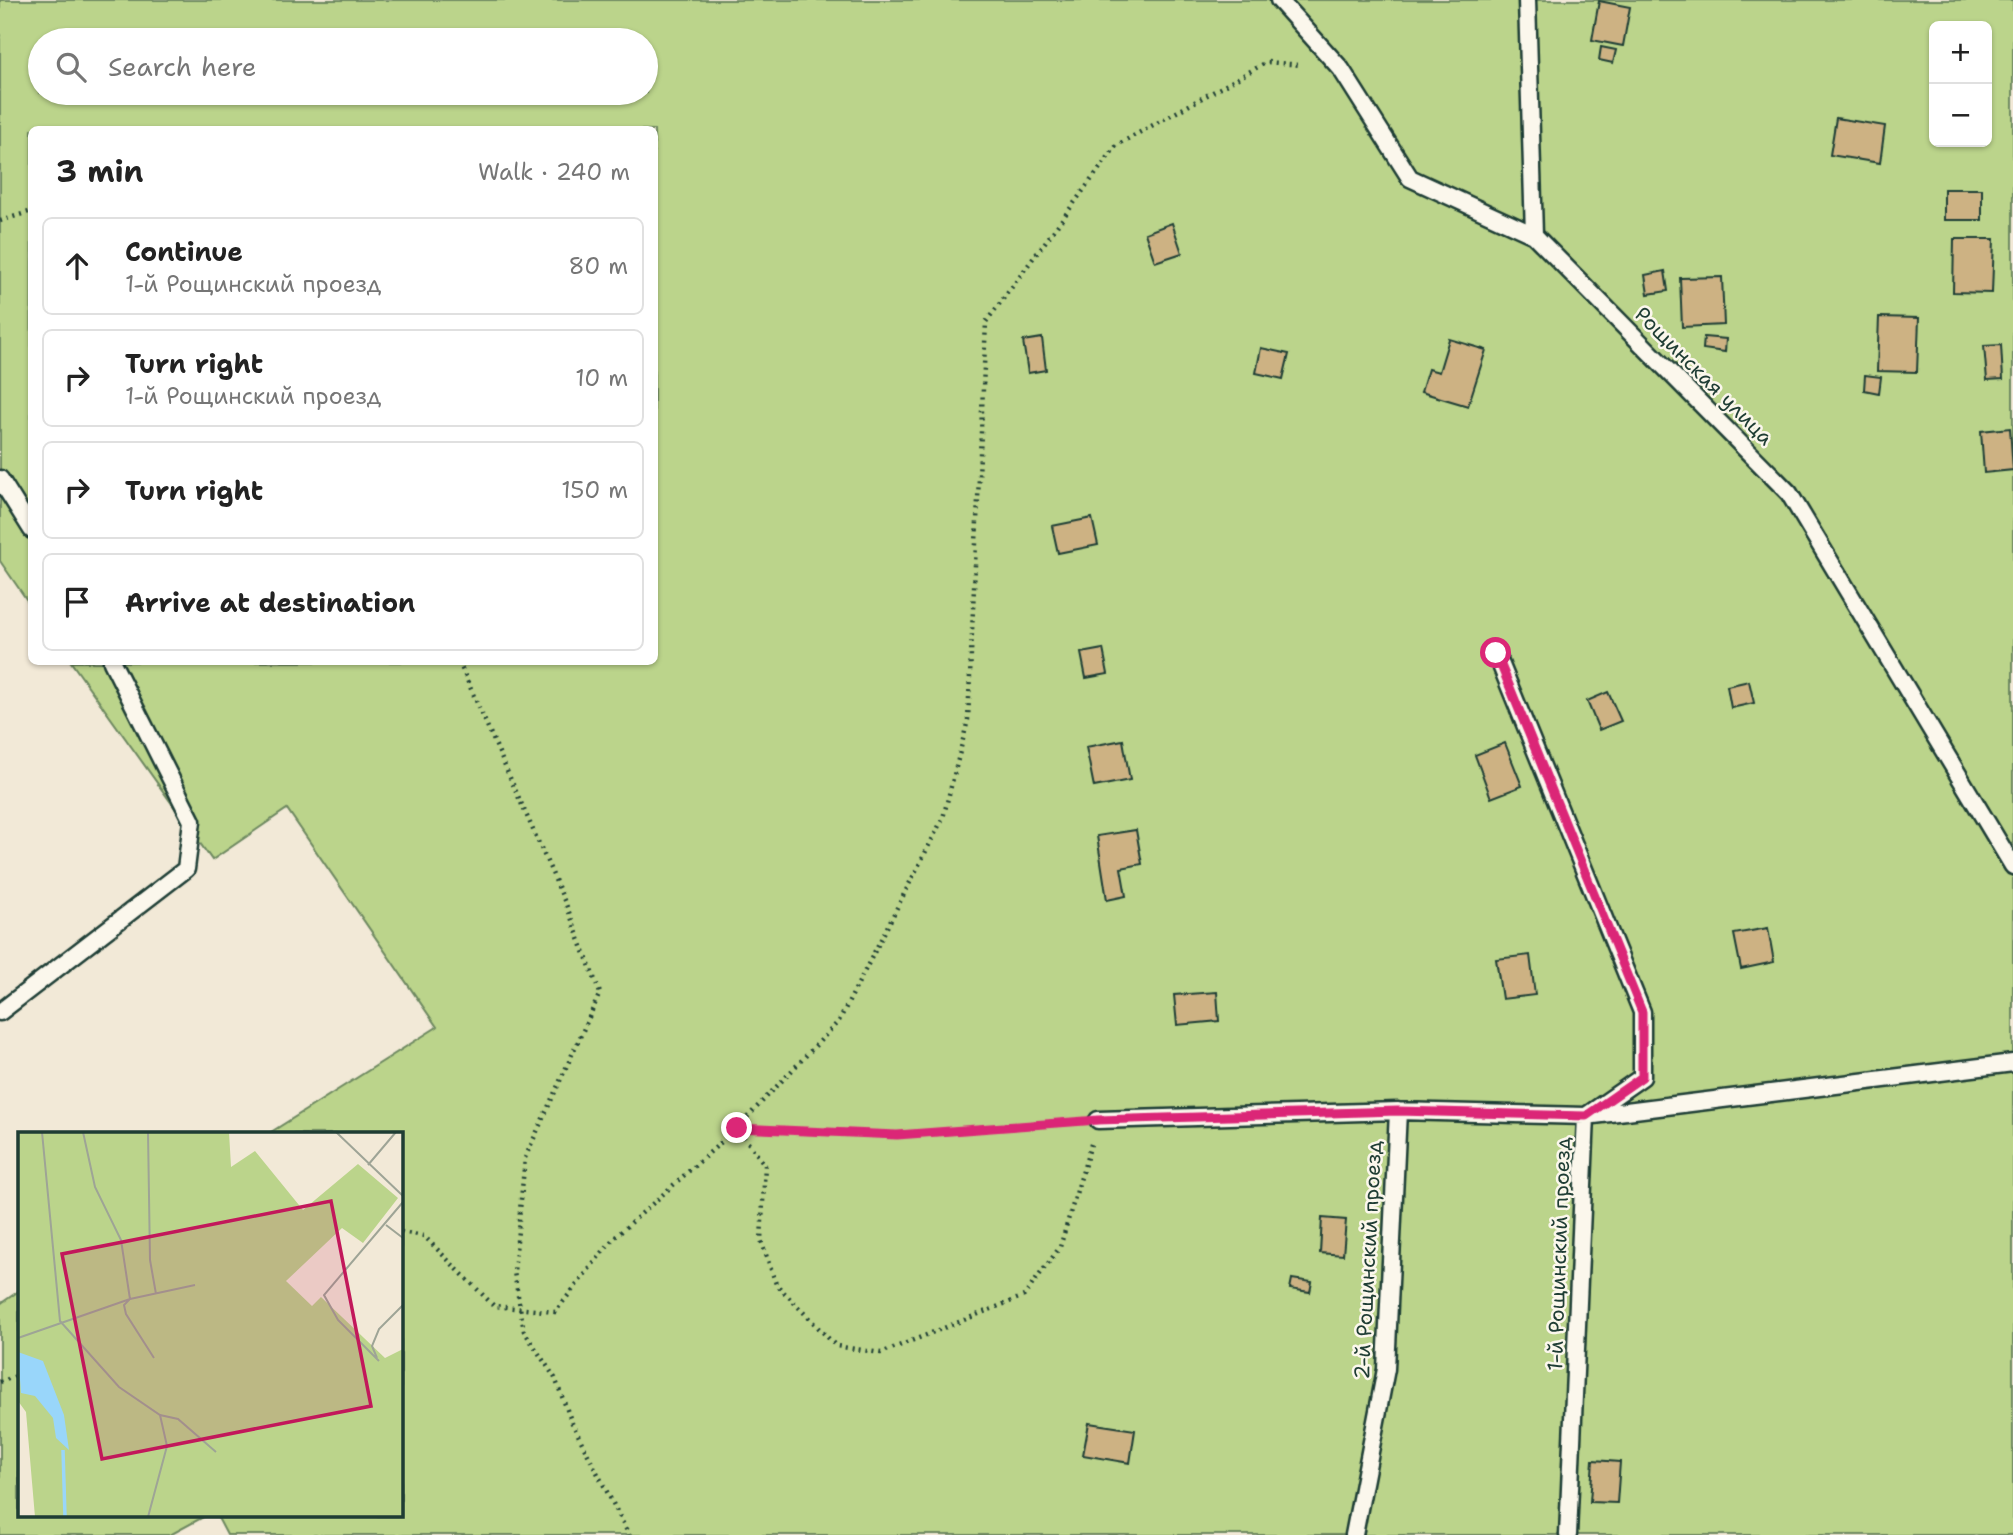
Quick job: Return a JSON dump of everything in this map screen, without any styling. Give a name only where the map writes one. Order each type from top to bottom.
[{"type":"lane","name":"Рощинская улица","points":[[1279,0],[1340,69],[1410,178],[1534,235],[1789,493],[2013,866]]},
{"type":"lane","points":[[1527,0],[1534,235]]},
{"type":"lane","points":[[0,479],[28,524]]},
{"type":"lane","name":"1-й Рощинский проезд","points":[[1496,653],[1642,1012],[1642,1077],[1586,1116],[1568,1535]]},
{"type":"lane","points":[[0,1012],[186,869],[192,821],[114,665]]},
{"type":"lane","points":[[1098,1120],[1398,1111],[1586,1116],[2013,1063]]},
{"type":"lane","name":"2-й Рощинский проезд","points":[[1354,1535],[1386,1369],[1398,1111]]},
{"type":"path","points":[[402,1232],[424,1236],[494,1306],[555,1312],[613,1239],[737,1128],[839,1021],[943,818],[968,720],[986,322],[1117,145],[1267,62],[1340,69]]},
{"type":"path","points":[[0,221],[28,212]]},
{"type":"path","points":[[460,665],[567,907],[600,993],[525,1158],[514,1272],[524,1331],[555,1378],[572,1423],[629,1535]]},
{"type":"path","points":[[1098,1120],[1060,1247],[1024,1296],[881,1353],[836,1346],[776,1284],[761,1240],[765,1165],[737,1128],[897,1135],[1098,1120]]},
{"type":"path","points":[[0,1382],[18,1375]]},
{"type":"green space","points":[[0,0],[2013,0],[2013,1535],[227,1535],[218,1518],[402,1518],[402,1132],[271,1132],[437,1027],[287,809],[212,860],[73,665],[658,665],[658,126],[28,126],[28,602],[0,561]]},
{"type":"green space","points":[[18,1292],[18,1518],[201,1518],[170,1535],[0,1535],[0,1304]]},
{"type":"building","points":[[1599,1],[1630,7],[1623,46],[1592,40]]},
{"type":"building","points":[[1601,47],[1616,50],[1613,63],[1599,60]]},
{"type":"building","points":[[1836,118],[1885,126],[1880,163],[1830,155]]},
{"type":"building","points":[[1944,189],[1982,189],[1982,220],[1944,220]]},
{"type":"building","points":[[1172,223],[1182,253],[1155,262],[1145,233]]},
{"type":"building","points":[[1954,239],[1994,239],[1992,293],[1953,292]]},
{"type":"building","points":[[1665,271],[1668,291],[1648,294],[1645,275]]},
{"type":"building","points":[[1722,277],[1724,325],[1682,327],[1680,278]]},
{"type":"building","points":[[1879,317],[1919,318],[1917,372],[1877,371]]},
{"type":"building","points":[[1704,337],[1726,339],[1725,352],[1703,349]]},
{"type":"building","points":[[1042,338],[1046,370],[1028,373],[1023,341]]},
{"type":"building","points":[[1449,339],[1486,350],[1468,406],[1421,392],[1428,369],[1439,372]]},
{"type":"building","points":[[2001,345],[2003,379],[1987,380],[1984,346]]},
{"type":"building","points":[[1261,348],[1289,354],[1283,379],[1256,373]]},
{"type":"building","points":[[1865,375],[1881,377],[1879,393],[1864,390]]},
{"type":"building","points":[[2010,428],[2013,470],[1984,473],[1981,431]]},
{"type":"building","points":[[1092,518],[1098,545],[1058,553],[1052,526]]},
{"type":"building","points":[[1103,649],[1108,674],[1086,678],[1081,653]]},
{"type":"building","points":[[1749,681],[1754,703],[1731,708],[1727,686]]},
{"type":"building","points":[[1608,692],[1621,721],[1599,730],[1587,701]]},
{"type":"building","points":[[1123,740],[1130,780],[1094,787],[1086,747]]},
{"type":"building","points":[[1505,743],[1522,786],[1491,798],[1475,755]]},
{"type":"building","points":[[1136,830],[1142,864],[1121,868],[1126,896],[1107,900],[1097,836]]},
{"type":"building","points":[[1768,928],[1774,962],[1741,969],[1734,934]]},
{"type":"building","points":[[1530,955],[1535,995],[1502,999],[1496,959]]},
{"type":"building","points":[[1217,992],[1219,1021],[1177,1025],[1174,995]]},
{"type":"building","points":[[1322,1218],[1346,1220],[1343,1255],[1320,1253]]},
{"type":"building","points":[[1292,1279],[1312,1282],[1310,1292],[1290,1289]]},
{"type":"building","points":[[1089,1423],[1135,1430],[1130,1463],[1083,1455]]},
{"type":"building","points":[[1593,1460],[1620,1462],[1617,1503],[1590,1502]]},
{"type":"route","points":[[737,1128],[897,1135],[1098,1120],[1398,1111],[1586,1116],[1642,1077],[1642,1012],[1496,653]]}]
